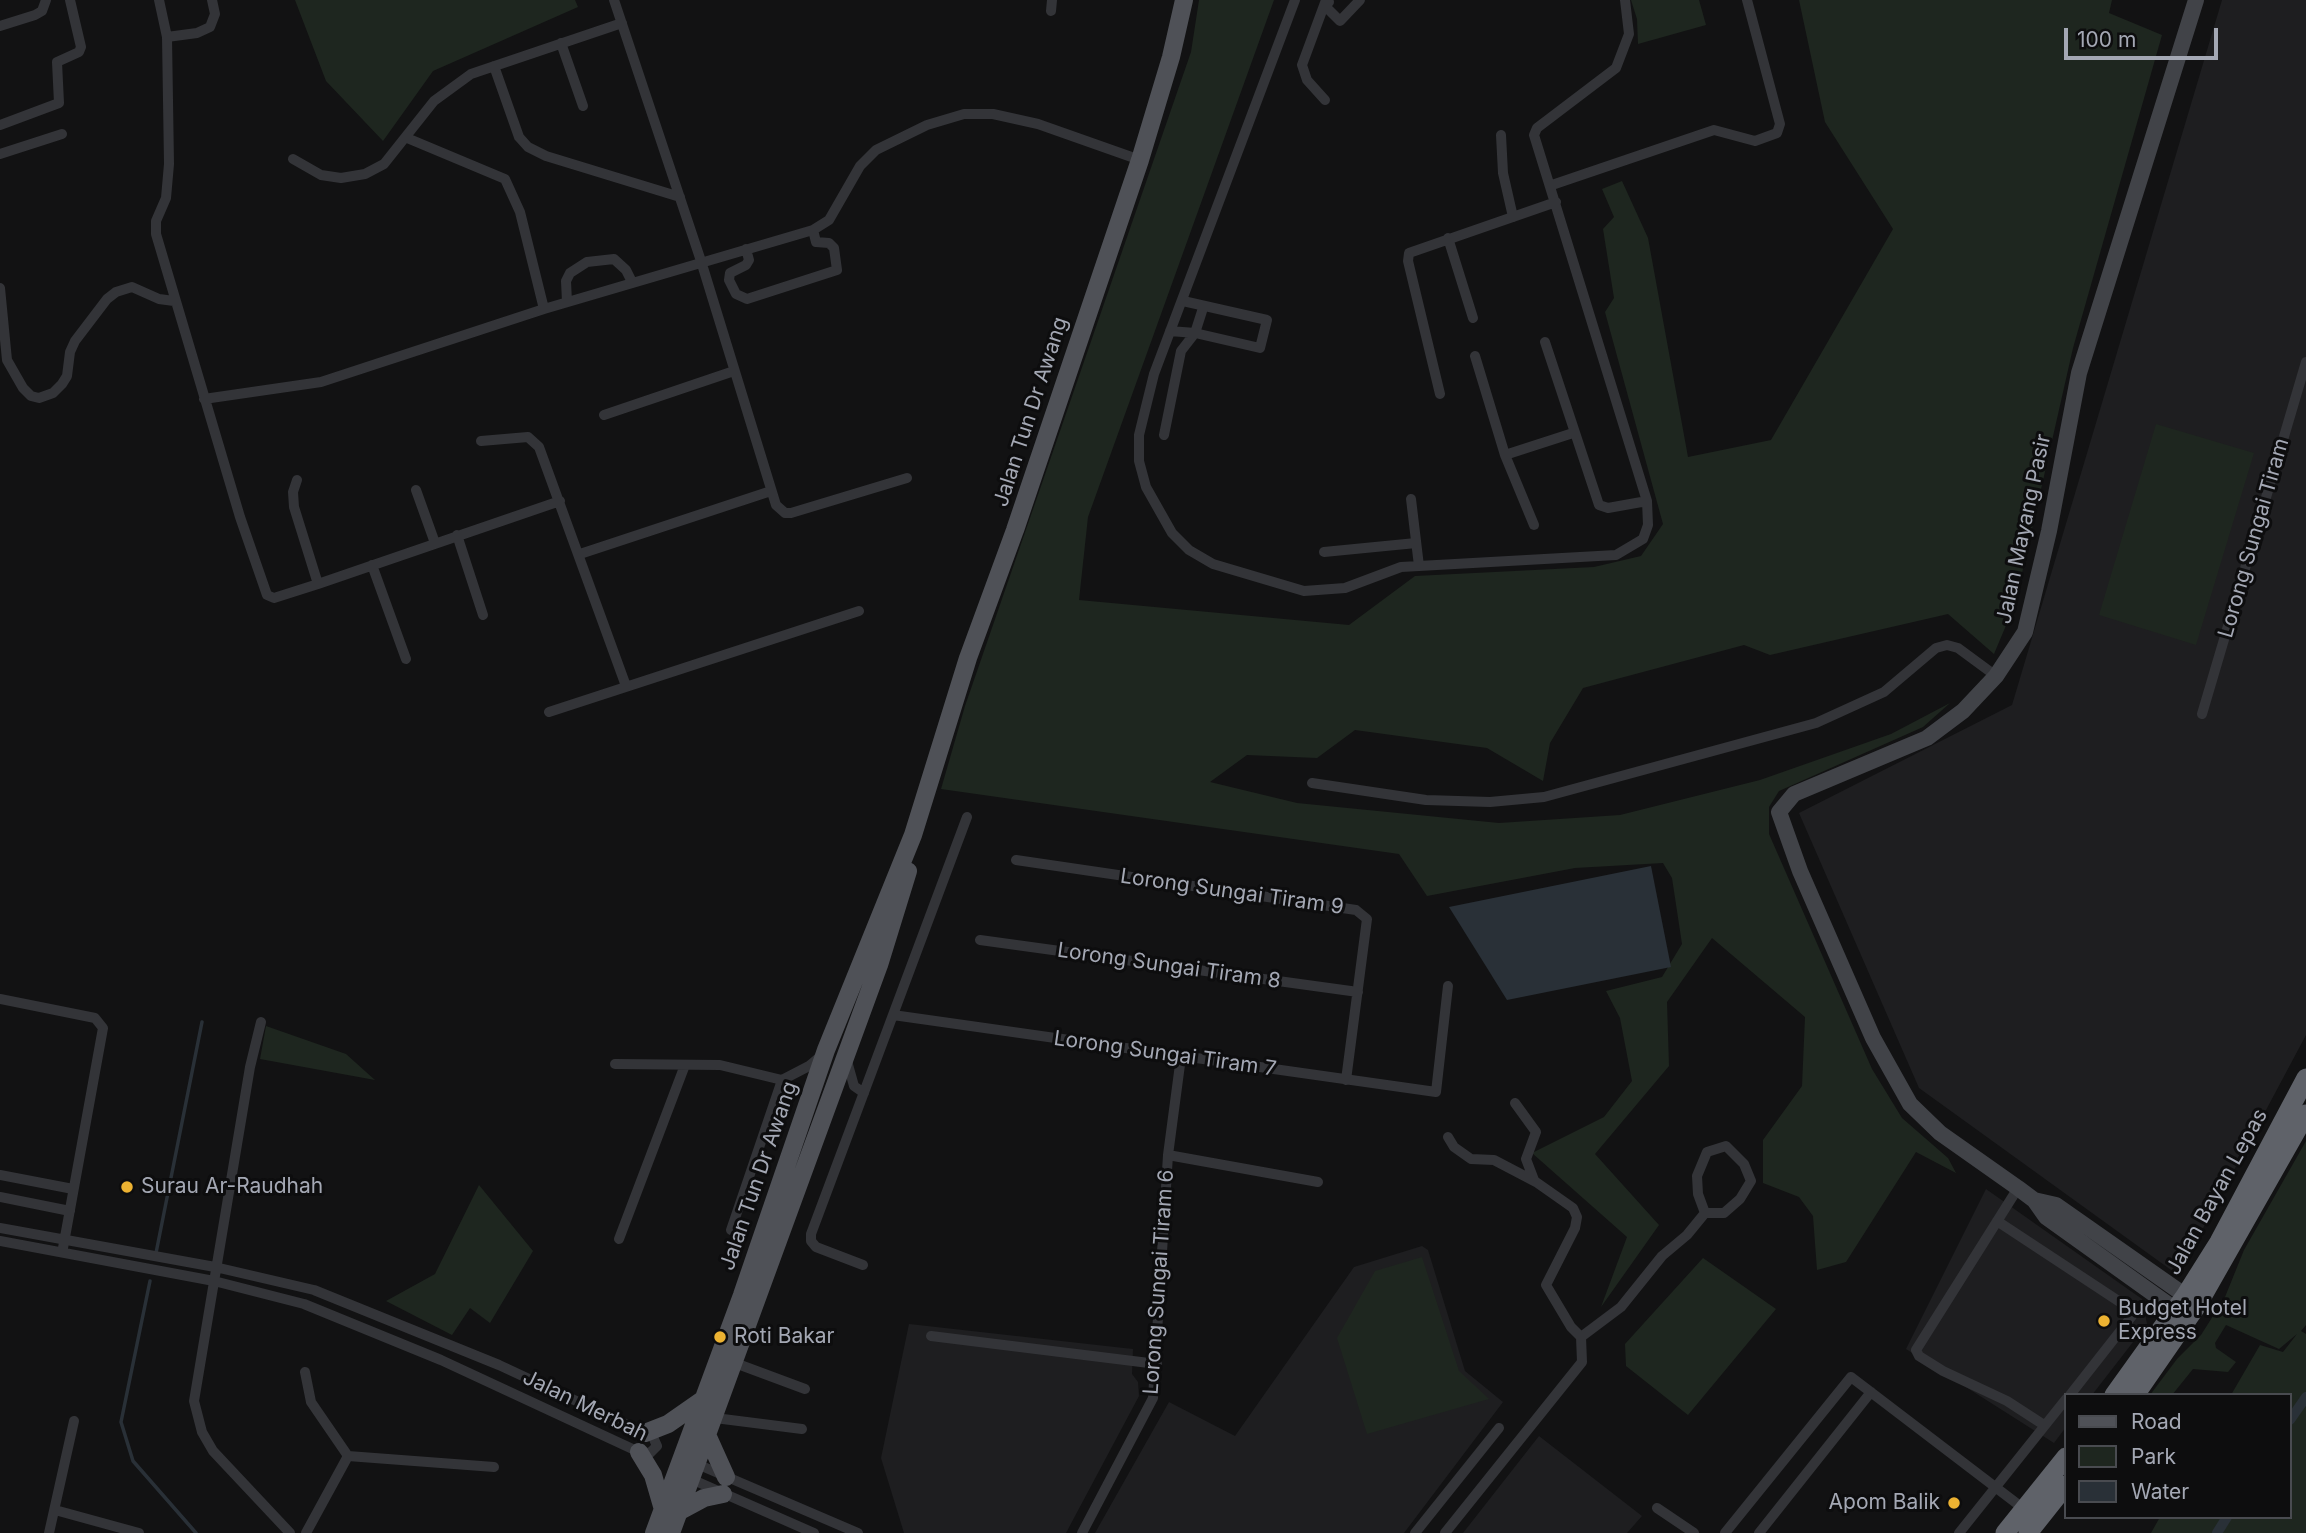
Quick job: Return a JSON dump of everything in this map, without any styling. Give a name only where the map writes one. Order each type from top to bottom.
[{"type":"highway","name":"Jalan Bayan Lepas","points":[[2137,1393],[2160,1362],[2218,1242],[2306,1078]]},
{"type":"highway","name":"Jalan Bayan Lepas","points":[[2116,1393],[2227,1255],[2306,1114]]},
{"type":"highway","points":[[2160,1362],[2188,1333],[2209,1300],[2227,1255]]},
{"type":"highway","points":[[2006,1533],[2064,1459]]},
{"type":"highway","points":[[2028,1533],[2064,1488]]},
{"type":"main road","name":"Jalan Tun Dr Awang","points":[[654,1533],[694,1471],[735,1363],[818,1099],[826,1050],[913,835],[968,658],[1015,530],[1140,160],[1171,57],[1184,0]]},
{"type":"main road","name":"Jalan Tun Dr Awang","points":[[671,1533],[670,1509],[701,1401],[818,1099],[847,1054],[904,882],[913,835]]},
{"type":"main road","points":[[645,1433],[668,1424],[701,1401]]},
{"type":"main road","points":[[639,1452],[670,1509],[704,1498],[725,1485],[708,1437]]},
{"type":"street","points":[[0,26],[35,15],[42,10],[46,0]]},
{"type":"street","points":[[0,125],[59,103],[57,62],[79,52],[81,47],[70,0]]},
{"type":"street","points":[[159,0],[167,37],[169,163],[166,198],[156,222],[156,234],[262,589],[274,598],[560,501]]},
{"type":"street","points":[[167,37],[197,33],[211,27],[215,14],[212,0]]},
{"type":"street","points":[[614,0],[701,261],[771,491],[780,511],[791,513],[907,478]]},
{"type":"street","points":[[1295,0],[1141,415],[1139,461],[1146,487],[1157,507],[1172,533],[1189,550],[1213,564],[1304,591],[1345,588],[1392,570],[1419,566],[1616,555],[1643,539],[1648,525],[1647,501],[1552,185],[1536,145],[1537,128],[1616,68],[1629,34],[1625,0]]},
{"type":"street","points":[[1327,2],[1340,21],[1360,0]]},
{"type":"street","points":[[1552,185],[1714,130],[1755,141],[1777,133],[1780,124],[1747,0]]},
{"type":"street","name":"Jalan Mayang Pasir","points":[[2187,1307],[2056,1205],[2035,1200],[1940,1133],[1910,1104],[1873,1038],[1800,871],[1779,812],[1794,794],[1927,738],[1963,710],[1996,676],[2025,632],[2049,531],[2078,373],[2196,0]]},
{"type":"street","points":[[1325,100],[1307,80],[1302,65],[1327,2]]},
{"type":"street","points":[[293,159],[321,174],[341,178],[365,174],[384,164],[407,138],[422,115],[449,87],[471,74],[622,23]]},
{"type":"street","points":[[561,43],[583,106]]},
{"type":"street","points":[[494,66],[519,136],[527,147],[546,156],[680,197]]},
{"type":"street","points":[[205,400],[321,382],[544,309],[813,230],[829,220],[860,166],[876,150],[927,125],[964,114],[993,114],[1038,124],[1140,160]]},
{"type":"street","points":[[0,154],[62,134]]},
{"type":"street","points":[[1501,135],[1503,173],[1513,217]]},
{"type":"street","points":[[407,138],[505,179],[520,212],[544,309]]},
{"type":"street","points":[[1440,394],[1408,257],[1414,249],[1556,202]]},
{"type":"street","points":[[746,248],[749,260],[746,265],[730,273],[729,279],[736,294],[747,299],[837,270],[834,248],[829,243],[816,242],[813,230]]},
{"type":"street","points":[[1448,238],[1473,318]]},
{"type":"street","points":[[567,302],[566,281],[570,273],[587,262],[614,259],[626,270],[632,282]]},
{"type":"street","points":[[0,288],[7,360],[16,381],[31,396],[39,398],[53,393],[62,384],[67,376],[70,352],[75,341],[107,299],[116,292],[132,287],[159,299],[174,301]]},
{"type":"street","points":[[1170,331],[1195,333],[1260,348],[1267,320],[1203,308],[1183,301]]},
{"type":"street","points":[[1164,435],[1181,351],[1195,333],[1203,308]]},
{"type":"street","points":[[1545,342],[1573,433],[1602,507],[1647,501]]},
{"type":"street","points":[[1475,356],[1506,455],[1534,525]]},
{"type":"street","name":"Lorong Sungai Tiram","points":[[2202,714],[2306,362]]},
{"type":"street","points":[[604,415],[734,371]]},
{"type":"street","points":[[1506,455],[1573,433]]},
{"type":"street","points":[[481,441],[528,437],[534,440],[580,554],[626,686]]},
{"type":"street","points":[[297,480],[293,492],[294,507],[318,584]]},
{"type":"street","points":[[416,490],[435,543]]},
{"type":"street","points":[[580,554],[771,491]]},
{"type":"street","points":[[1411,499],[1419,566]]},
{"type":"street","points":[[457,536],[483,615]]},
{"type":"street","points":[[1324,552],[1416,543]]},
{"type":"street","points":[[372,565],[406,659]]},
{"type":"street","points":[[549,712],[859,611]]},
{"type":"street","points":[[1312,783],[1426,800],[1490,802],[1544,797],[1816,723],[1884,692],[1936,648],[1947,645],[1958,648],[1996,676]]},
{"type":"street","points":[[863,1265],[816,1247],[811,1241],[811,1234],[967,817]]},
{"type":"street","name":"Lorong Sungai Tiram 9","points":[[1016,860],[1356,910],[1367,919],[1346,1080]]},
{"type":"street","name":"Lorong Sungai Tiram 8","points":[[980,940],[1357,992]]},
{"type":"street","name":"Lorong Sungai Tiram 7","points":[[893,1015],[1436,1092],[1448,986]]},
{"type":"street","points":[[0,999],[95,1018],[103,1028],[62,1253]]},
{"type":"street","points":[[261,1023],[250,1067],[195,1385],[196,1416],[213,1451],[290,1533]]},
{"type":"street","points":[[786,1077],[817,1061],[826,1050]]},
{"type":"street","points":[[847,1054],[853,1086],[864,1093]]},
{"type":"street","name":"Lorong Sungai Tiram 6","points":[[1082,1533],[1153,1398],[1168,1155],[1181,1057]]},
{"type":"street","points":[[615,1064],[720,1065],[786,1077],[799,1075],[818,1099],[864,1093]]},
{"type":"street","points":[[619,1240],[685,1065]]},
{"type":"street","name":"Jalan Tun Dr Awang","points":[[731,1230],[786,1077]]},
{"type":"street","points":[[1515,1103],[1536,1132],[1526,1159],[1527,1167],[1536,1182]]},
{"type":"street","points":[[1445,1533],[1582,1362],[1581,1336],[1571,1327],[1545,1285],[1576,1228],[1577,1217],[1566,1202],[1536,1182],[1494,1160],[1471,1159],[1454,1147],[1448,1137]]},
{"type":"street","points":[[1581,1336],[1621,1307],[1662,1256],[1687,1235],[1706,1213],[1724,1213],[1740,1199],[1751,1181],[1744,1164],[1726,1146],[1707,1152],[1697,1176],[1698,1194],[1706,1213]]},
{"type":"street","points":[[1168,1155],[1318,1182]]},
{"type":"street","points":[[0,1175],[74,1189]]},
{"type":"street","points":[[2018,1188],[1916,1350],[1919,1356],[1942,1371],[2007,1401],[2044,1425]]},
{"type":"street","points":[[0,1197],[69,1211]]},
{"type":"street","points":[[1997,1221],[2129,1308],[2132,1316],[2072,1393]]},
{"type":"street","name":"Jalan Merbah","points":[[0,1228],[215,1267],[314,1290],[499,1365],[653,1437],[657,1446],[650,1453],[639,1452],[331,1312],[214,1281],[0,1241]]},
{"type":"street","points":[[931,1336],[1157,1364]]},
{"type":"street","points":[[735,1363],[804,1389]]},
{"type":"street","points":[[306,1372],[306,1387],[315,1409],[348,1456]]},
{"type":"street","points":[[1725,1533],[1851,1377],[2024,1509]]},
{"type":"street","points":[[1759,1533],[1871,1392]]},
{"type":"street","points":[[1959,1533],[2064,1401]]},
{"type":"street","points":[[715,1419],[802,1429]]},
{"type":"street","points":[[49,1533],[74,1421]]},
{"type":"street","points":[[1415,1533],[1499,1429]]},
{"type":"street","points":[[348,1456],[494,1467]]},
{"type":"street","points":[[306,1533],[348,1456]]},
{"type":"street","points":[[694,1471],[814,1533]]},
{"type":"street","points":[[694,1471],[725,1485],[858,1533]]},
{"type":"street","points":[[1657,1508],[1694,1533]]},
{"type":"street","points":[[55,1510],[139,1533]]},
{"type":"shaded area","points":[[2222,0],[2306,0],[2306,1035],[2178,1275],[1919,1088],[1799,813],[2012,705]]},
{"type":"shaded area","points":[[1986,1189],[2142,1299],[2147,1324],[2094,1393],[2064,1393],[2064,1430],[2054,1443],[1906,1349]]},
{"type":"shaded area","points":[[1422,1246],[1428,1250],[1465,1371],[1503,1402],[1404,1533],[1095,1533],[1169,1402],[1235,1436],[1354,1267]]},
{"type":"shaded area","points":[[909,1324],[1133,1349],[1132,1374],[1138,1382],[1139,1396],[1066,1533],[904,1533],[881,1458]]},
{"type":"shaded area","points":[[1539,1436],[1642,1516],[1627,1533],[1463,1533]]},
{"type":"green space","points":[[295,0],[575,0],[578,7],[433,71],[383,141],[326,81]]},
{"type":"green space","points":[[1199,0],[1274,0],[1088,517],[1079,600],[1349,625],[1415,576],[1594,567],[1641,556],[1663,524],[1605,312],[1614,298],[1603,229],[1614,217],[1602,189],[1622,181],[1648,238],[1688,457],[1771,440],[1893,229],[1825,122],[1799,0],[2112,0],[2109,13],[2162,35],[2073,348],[2015,604],[1994,654],[1948,614],[1770,655],[1744,645],[1583,688],[1550,743],[1543,781],[1487,748],[1355,730],[1317,758],[1247,755],[1210,782],[1297,803],[1499,823],[1620,815],[1760,780],[1891,734],[1950,703],[1923,727],[1779,791],[1769,807],[1769,834],[1872,1069],[1902,1118],[1948,1158],[1956,1173],[1916,1152],[1846,1262],[1817,1270],[1813,1216],[1799,1197],[1763,1183],[1763,1140],[1802,1086],[1805,1017],[1712,938],[1667,1002],[1669,1066],[1595,1154],[1659,1225],[1601,1307],[1627,1237],[1532,1153],[1604,1117],[1632,1081],[1620,1018],[1606,991],[1662,977],[1682,944],[1672,878],[1663,863],[1575,868],[1427,896],[1399,854],[941,789],[965,706],[1191,52]]},
{"type":"green space","points":[[1631,0],[1699,0],[1706,25],[1638,44],[1637,19]]},
{"type":"green space","points":[[2156,424],[2254,453],[2196,645],[2099,615]]},
{"type":"green space","points":[[266,1026],[346,1054],[375,1080],[260,1059]]},
{"type":"green space","points":[[2306,1141],[2306,1325],[2301,1331],[2306,1334],[2306,1533],[2151,1533],[2159,1519],[2292,1519],[2292,1393],[2232,1393],[2260,1345],[2283,1352],[2297,1334],[2279,1349],[2226,1325],[2215,1343],[2216,1348],[2236,1362],[2228,1372],[2193,1369],[2174,1393],[2152,1393],[2177,1359],[2201,1335],[2225,1297],[2244,1250]]},
{"type":"green space","points":[[479,1185],[533,1251],[490,1323],[470,1308],[452,1335],[386,1301],[435,1274]]},
{"type":"green space","points":[[1422,1257],[1459,1371],[1489,1399],[1367,1434],[1337,1338],[1375,1271]]},
{"type":"green space","points":[[1703,1258],[1776,1309],[1688,1415],[1626,1366],[1625,1344]]},
{"type":"water","points":[[1651,866],[1671,967],[1507,1000],[1449,907]]},
{"type":"waterway","points":[[156,1253],[202,1022]]},
{"type":"waterway","points":[[150,1281],[121,1422],[133,1461],[196,1533]]},
{"type":"waterway","points":[[2292,1417],[2306,1397]]},
{"type":"waterway","points":[[2217,1533],[2226,1519]]},
{"type":"place","name":"Surau Ar-Raudhah","points":[[127,1187]]},
{"type":"place","name":"Budget Hotel Express","points":[[2104,1321]]},
{"type":"place","name":"Roti Bakar","points":[[720,1337]]},
{"type":"place","name":"Apom Balik","points":[[1954,1503]]}]
